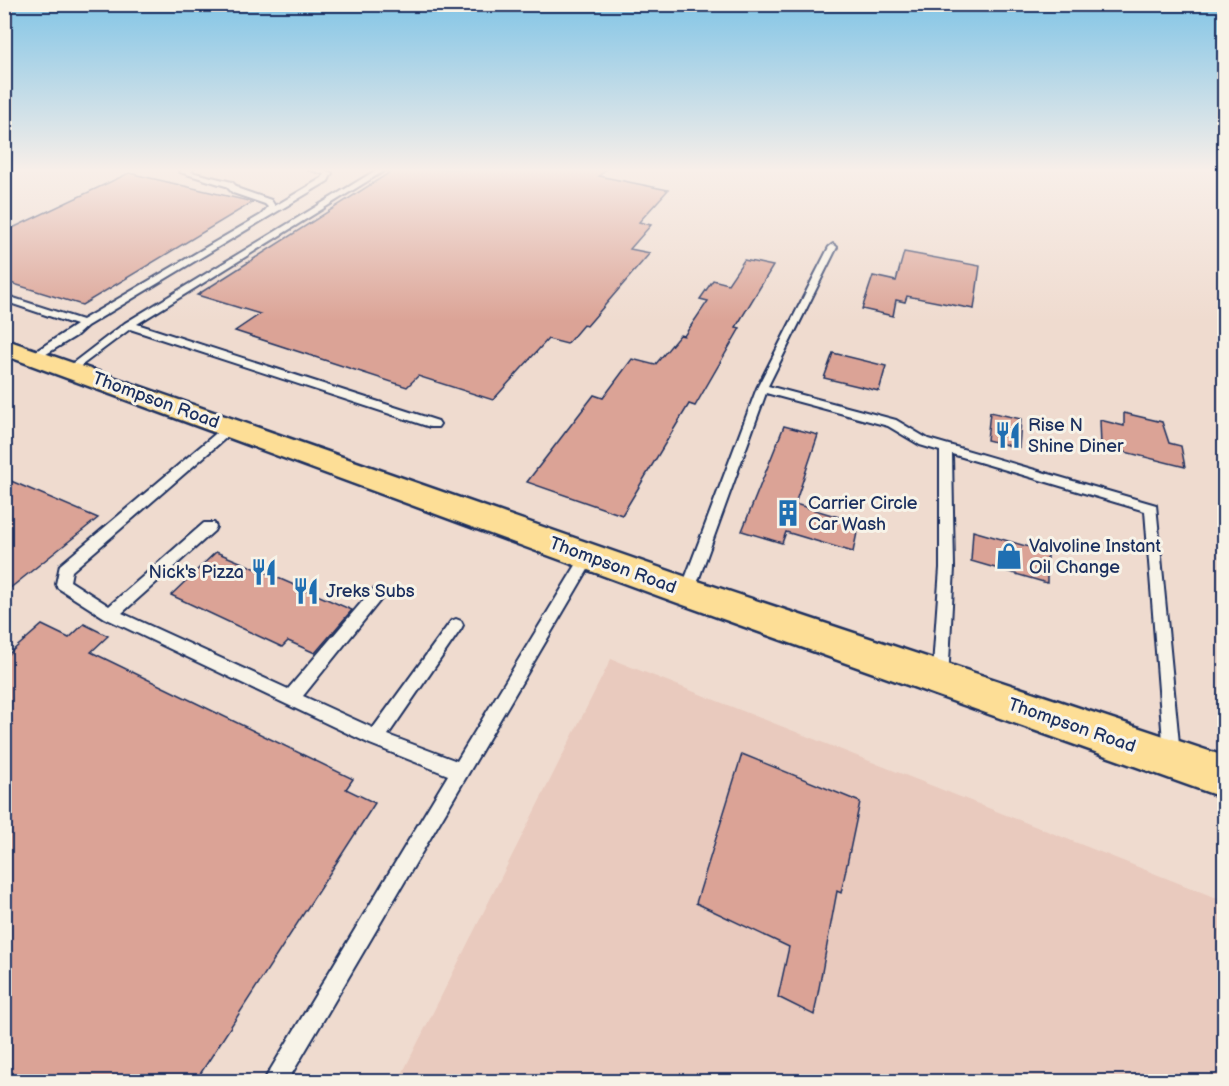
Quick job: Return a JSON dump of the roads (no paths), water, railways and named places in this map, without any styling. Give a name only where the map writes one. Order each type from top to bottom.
[{"type":"main road","name":"Thompson Road","points":[[4,346],[687,592],[1224,777]]},
{"type":"lane","points":[[34,357],[72,334],[83,324],[259,220]]},
{"type":"lane","points":[[70,369],[129,325],[301,220]]},
{"type":"lane","points":[[687,592],[762,388],[833,247]]},
{"type":"lane","points":[[4,298],[83,324]]},
{"type":"lane","points":[[129,325],[434,424]]},
{"type":"lane","points":[[762,388],[892,423],[924,442],[1151,508],[1172,759]]},
{"type":"lane","points":[[231,427],[65,569],[63,584],[110,614],[376,738],[460,771]]},
{"type":"lane","points":[[940,681],[947,568],[946,448]]},
{"type":"lane","points":[[110,614],[209,527]]},
{"type":"lane","points":[[274,1082],[589,556]]},
{"type":"lane","points":[[291,698],[377,594]]},
{"type":"lane","points":[[376,738],[456,625]]},
{"type":"place","name":"Rise N Shine Diner","points":[[1008,435]]},
{"type":"place","name":"Carrier Circle Car Wash","points":[[788,513]]},
{"type":"place","name":"Valvoline Instant Oil Change","points":[[1009,556]]},
{"type":"place","name":"Nick's Pizza","points":[[264,572]]},
{"type":"place","name":"Jreks Subs","points":[[306,591]]}]
